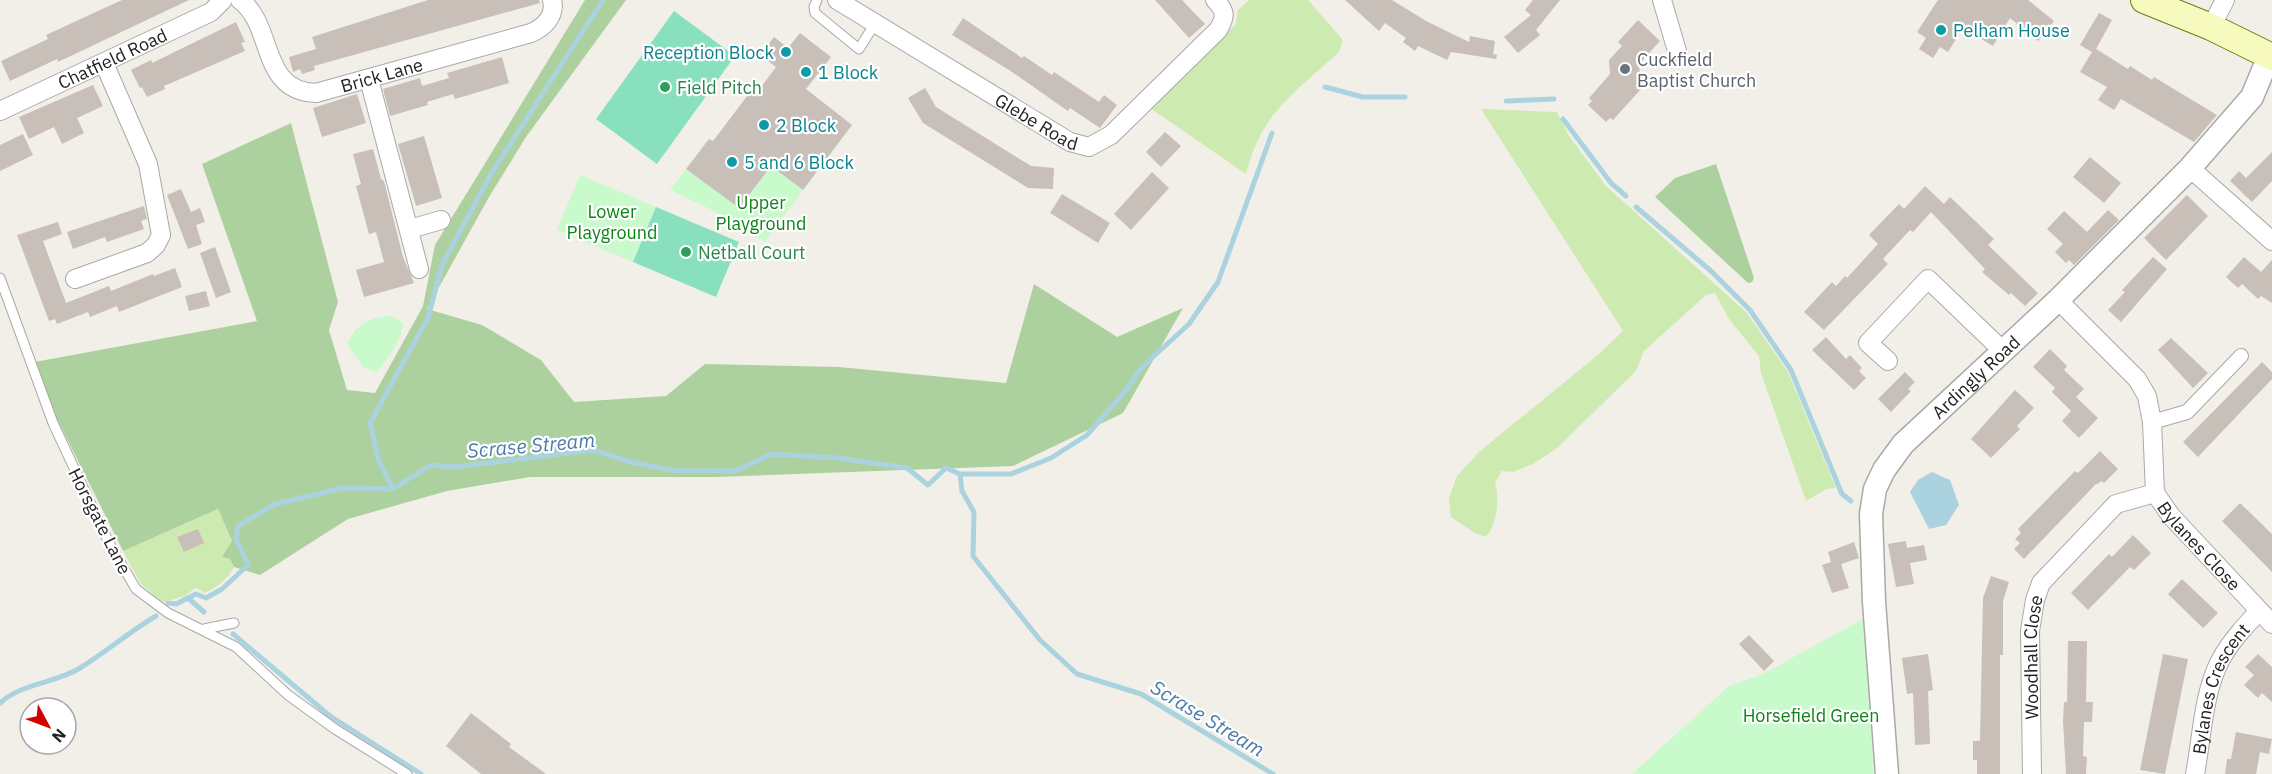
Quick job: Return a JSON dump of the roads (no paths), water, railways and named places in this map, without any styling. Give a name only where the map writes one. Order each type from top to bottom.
[{"type":"main road","points":[[2144,0],[2211,27],[2271,57]]},
{"type":"street","name":"Chatfield Road","points":[[0,111],[211,12],[223,0]]},
{"type":"street","name":"Brick Lane","points":[[240,0],[251,12],[273,61],[289,87],[301,92],[316,93],[531,33],[545,23],[551,15],[552,0]]},
{"type":"street","name":"Glebe Road","points":[[837,0],[874,25],[1070,142],[1089,147],[1101,143],[1111,135],[1218,30],[1225,19],[1223,8],[1215,0]]},
{"type":"street","points":[[1662,0],[1677,51]]},
{"type":"street","points":[[2211,27],[2225,0]]},
{"type":"street","name":"Ardingly Road","points":[[1887,774],[1870,514],[1875,489],[1903,444],[2058,300],[2190,168],[2252,97],[2271,57]]},
{"type":"street","points":[[75,279],[147,253],[156,245],[160,235],[148,164],[104,63]]},
{"type":"street","points":[[369,79],[419,269]]},
{"type":"street","points":[[2190,168],[2272,241]]},
{"type":"street","points":[[410,229],[441,220]]},
{"type":"street","points":[[1888,361],[1868,342],[1928,279],[2003,351]]},
{"type":"street","name":"Bylanes Close","points":[[2058,300],[2137,379],[2147,396],[2152,422],[2155,493],[2171,516],[2265,617]]},
{"type":"street","points":[[2152,422],[2187,412],[2241,356]]},
{"type":"street","name":"Woodhall Close","points":[[2032,774],[2030,631],[2035,600],[2042,583],[2116,504],[2155,493]]},
{"type":"street","name":"Bylanes Crescent","points":[[2195,774],[2211,689],[2220,661],[2235,638],[2265,617]]},
{"type":"lane","points":[[817,0],[814,7],[815,13],[859,49],[874,25]]},
{"type":"lane","name":"Horsgate Lane","points":[[0,278],[53,423],[114,552],[136,589],[168,613],[236,647],[288,694],[335,729],[407,774]]},
{"type":"lane","points":[[204,629],[234,622]]},
{"type":"water","points":[[1932,472],[1950,480],[1959,505],[1946,525],[1929,529],[1910,492],[1918,480]]},
{"type":"waterway","points":[[393,489],[379,461],[370,423],[428,318],[442,265],[491,174],[603,0]]},
{"type":"waterway","points":[[1325,87],[1363,97],[1405,97]]},
{"type":"waterway","points":[[1506,101],[1554,99]]},
{"type":"waterway","points":[[1563,119],[1611,183],[1626,196]]},
{"type":"waterway","points":[[960,474],[1011,474],[1051,458],[1087,435],[1127,389],[1142,367],[1189,324],[1218,282],[1272,133]]},
{"type":"waterway","points":[[1636,207],[1711,271],[1750,310],[1791,370],[1842,494],[1851,501]]},
{"type":"waterway","name":"Scrase Stream","points":[[168,603],[176,604],[196,594],[206,598],[222,589],[248,565],[236,539],[238,526],[275,504],[343,488],[393,489],[431,465],[454,467],[593,450],[630,462],[677,471],[735,471],[772,454],[838,458],[907,468],[928,485],[946,468],[960,474],[962,491],[974,512],[973,556],[1040,640],[1077,674],[1141,694],[1273,774]]},
{"type":"waterway","points":[[188,598],[204,612]]},
{"type":"waterway","name":"Scrase Stream","points":[[0,703],[19,691],[80,668],[156,616]]},
{"type":"waterway","points":[[233,634],[330,716],[421,774]]},
{"type":"place","name":"Pelham House","points":[[1941,30]]},
{"type":"place","name":"Reception Block","points":[[786,52]]},
{"type":"place","name":"Cuckfield Baptist Church","points":[[1625,69]]},
{"type":"place","name":"1 Block","points":[[806,72]]},
{"type":"place","name":"Field Pitch","points":[[665,87]]},
{"type":"place","name":"2 Block","points":[[764,125]]},
{"type":"place","name":"5 and 6 Block","points":[[732,162]]},
{"type":"place","name":"Netball Court","points":[[686,252]]},
{"type":"park label","name":"Upper Playground","points":[[761,212]]},
{"type":"park label","name":"Lower Playground","points":[[612,221]]},
{"type":"park label","name":"Horsefield Green","points":[[1811,715]]}]
